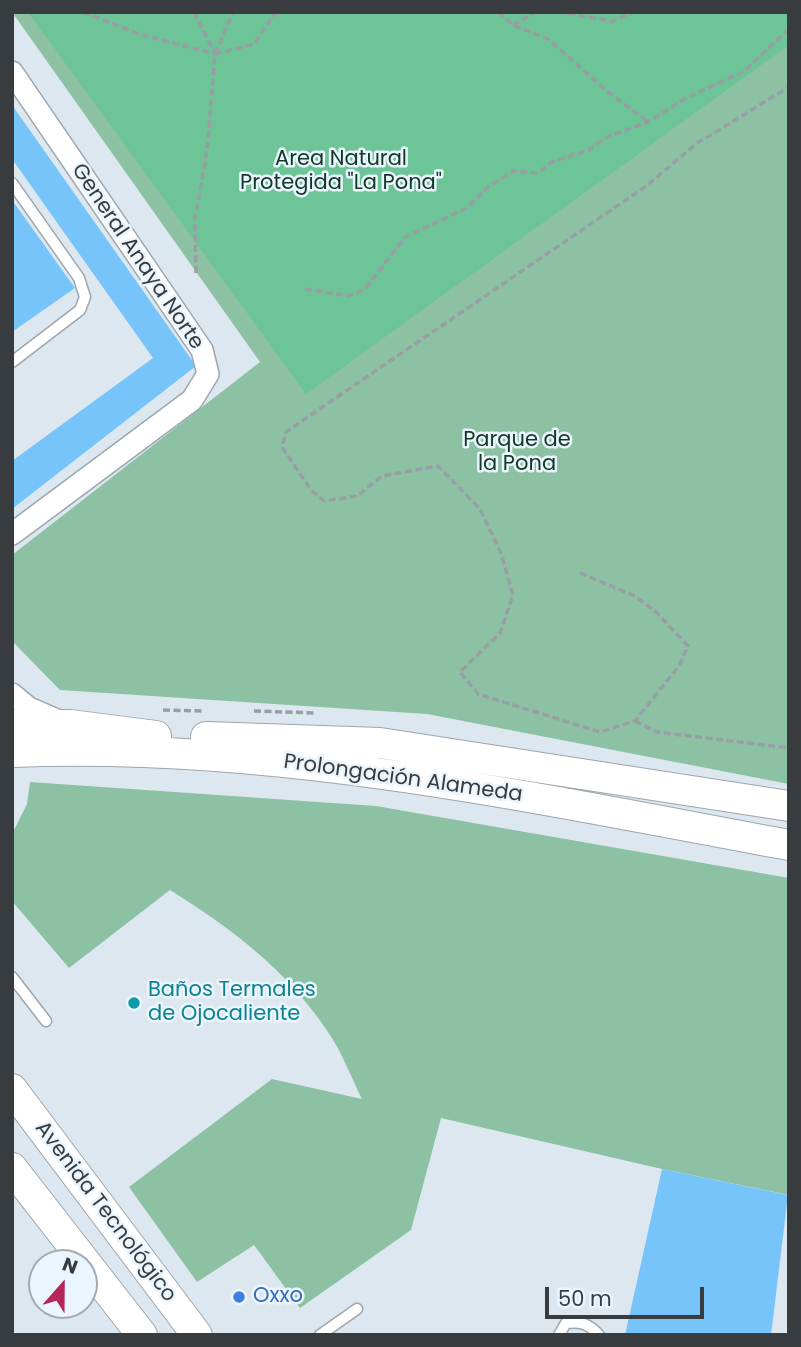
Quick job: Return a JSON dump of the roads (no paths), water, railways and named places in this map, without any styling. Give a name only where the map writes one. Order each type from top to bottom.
[{"type":"main road","name":"Prolongación Alameda","points":[[12,725],[78,726],[138,736],[380,743],[789,806]]},
{"type":"main road","points":[[12,741],[107,741],[138,736]]},
{"type":"main road","name":"Prolongación Alameda","points":[[12,752],[139,753],[317,766],[526,796],[789,845]]},
{"type":"main road","name":"Avenida Tecnológico","points":[[12,1089],[197,1335]]},
{"type":"main road","points":[[12,1168],[134,1332]]},
{"type":"street","name":"General Anaya Norte","points":[[12,72],[202,350],[208,374],[192,400],[12,534]]},
{"type":"street","points":[[12,694],[46,717],[78,726]]},
{"type":"lane","points":[[12,183],[79,278],[85,297],[80,310],[12,362]]},
{"type":"lane","points":[[12,977],[46,1021]]},
{"type":"lane","points":[[320,1335],[357,1309]]},
{"type":"lane","points":[[559,1335],[566,1323],[578,1322],[590,1325],[599,1335]]},
{"type":"place","name":"Baños Termales de Ojocaliente","points":[[134,1003]]},
{"type":"place","name":"Oxxo","points":[[239,1297]]},
{"type":"park label","name":"Area Natural Protegida \"La Pona\"","points":[[341,172]]},
{"type":"park label","name":"Parque de la Pona","points":[[517,453]]}]
